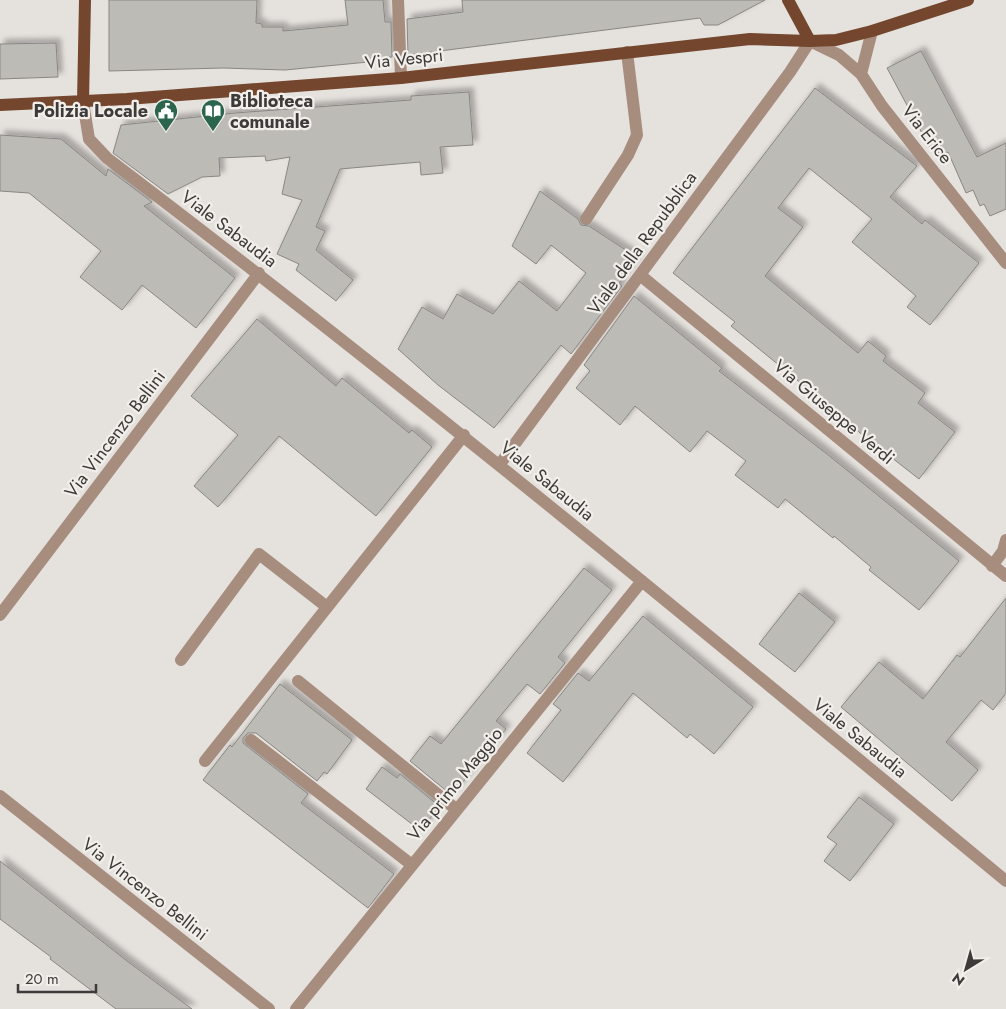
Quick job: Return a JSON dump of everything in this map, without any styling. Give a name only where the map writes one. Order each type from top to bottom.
[{"type":"main road","points":[[84,102],[85,0]]},
{"type":"main road","points":[[788,0],[810,41]]},
{"type":"main road","name":"Via Vespri","points":[[0,105],[84,102],[401,78],[750,38],[810,41],[836,40],[872,31],[968,0]]},
{"type":"street","points":[[398,0],[401,78]]},
{"type":"street","points":[[862,74],[872,31]]},
{"type":"street","name":"Via Erice","points":[[810,41],[839,55],[862,74],[882,106],[1006,263]]},
{"type":"street","name":"Viale della Repubblica","points":[[500,464],[790,72],[810,41]]},
{"type":"street","points":[[586,219],[628,155],[637,135],[627,52]]},
{"type":"street","name":"Viale Sabaudia","points":[[84,102],[89,139],[108,158],[464,435],[1006,881]]},
{"type":"street","name":"Via Vincenzo Bellini","points":[[0,615],[258,273]]},
{"type":"street","name":"Via Giuseppe Verdi","points":[[640,275],[1006,576]]},
{"type":"street","points":[[205,761],[464,435]]},
{"type":"street","points":[[992,566],[1003,551],[1006,540]]},
{"type":"street","points":[[181,660],[259,554],[327,607]]},
{"type":"street","name":"Via primo Maggio","points":[[296,1009],[642,581]]},
{"type":"street","points":[[298,681],[457,810]]},
{"type":"street","points":[[251,740],[412,865]]},
{"type":"street","name":"Via Vincenzo Bellini","points":[[0,796],[268,1009]]},
{"type":"building","points":[[109,0],[257,0],[256,23],[262,24],[262,27],[283,27],[283,31],[348,25],[345,0],[383,0],[385,22],[391,22],[392,57],[389,57],[389,60],[285,70],[223,68],[109,71]]},
{"type":"building","points":[[462,0],[765,0],[718,25],[704,25],[700,18],[408,55],[407,19],[463,12]]},
{"type":"building","points":[[56,43],[58,77],[0,79],[0,44]]},
{"type":"building","points":[[921,51],[977,157],[1006,143],[1006,209],[990,216],[984,204],[980,206],[973,190],[966,193],[948,152],[940,156],[935,146],[931,150],[887,68]]},
{"type":"building","points":[[815,88],[917,166],[890,197],[922,224],[925,220],[979,263],[930,325],[907,307],[916,296],[852,242],[872,219],[809,168],[778,208],[803,227],[765,276],[858,353],[868,341],[886,356],[883,361],[925,393],[918,403],[955,432],[919,479],[850,425],[731,326],[735,322],[673,273]]},
{"type":"building","points":[[469,92],[473,145],[440,147],[443,173],[421,175],[420,162],[340,169],[316,227],[325,231],[316,250],[353,280],[336,301],[296,270],[299,264],[277,254],[302,200],[282,194],[290,157],[266,161],[265,156],[219,158],[220,176],[202,177],[168,194],[113,153],[121,125],[235,113],[411,100],[411,96]]},
{"type":"building","points":[[0,135],[61,139],[106,176],[108,169],[152,202],[144,206],[235,278],[196,328],[142,285],[122,310],[80,277],[101,251],[29,193],[0,191]]},
{"type":"building","points":[[540,191],[578,219],[581,225],[589,226],[638,258],[619,283],[622,286],[571,354],[561,345],[494,428],[438,385],[398,349],[422,307],[443,319],[457,294],[493,314],[519,281],[557,311],[586,273],[551,245],[536,264],[512,246]]},
{"type":"building","points":[[634,296],[722,368],[719,371],[827,454],[959,561],[919,610],[869,570],[871,567],[834,536],[833,538],[785,499],[778,508],[735,475],[746,461],[707,431],[690,452],[635,406],[620,425],[576,388],[590,371],[584,365]]},
{"type":"building","points":[[257,319],[336,386],[342,378],[409,433],[412,430],[432,447],[376,516],[279,436],[218,507],[194,486],[238,435],[191,396]]},
{"type":"building","points":[[584,568],[612,590],[558,657],[565,663],[540,694],[527,684],[496,721],[506,729],[453,794],[449,793],[410,761],[430,736],[441,744]]},
{"type":"building","points":[[799,593],[835,622],[795,672],[759,644]]},
{"type":"building","points":[[1006,598],[1006,693],[993,710],[981,700],[946,742],[978,770],[952,801],[841,707],[879,662],[923,699],[957,655],[960,657]]},
{"type":"building","points":[[643,616],[753,707],[714,754],[690,734],[687,738],[633,693],[563,782],[527,753],[561,710],[553,704],[578,673],[589,681]]},
{"type":"building","points":[[280,684],[352,740],[327,774],[324,772],[317,781],[256,733],[248,733],[243,738],[243,743],[308,794],[301,803],[394,874],[368,908],[203,780],[230,745],[232,747]]},
{"type":"building","points":[[382,767],[397,778],[400,774],[439,806],[421,831],[366,789]]},
{"type":"building","points":[[859,797],[894,824],[850,881],[824,861],[837,844],[827,837]]},
{"type":"building","points":[[0,861],[127,961],[192,1009],[116,1009],[50,959],[51,957],[0,919]]},
{"type":"place","name":"Polizia Locale","points":[[166,132]]},
{"type":"place","name":"Biblioteca comunale","points":[[213,132]]}]
